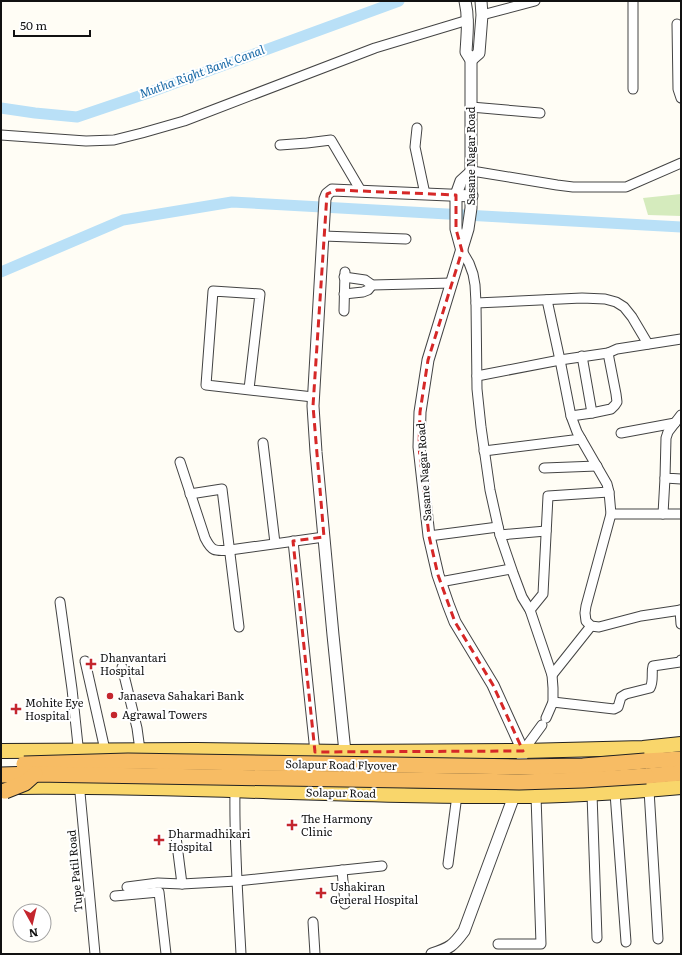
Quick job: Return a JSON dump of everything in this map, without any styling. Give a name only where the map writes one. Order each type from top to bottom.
[{"type":"highway","name":"Solapur Road Flyover","points":[[1,765],[128,761],[519,768],[582,766],[647,776],[681,759]]},
{"type":"highway","name":"Solapur Road Flyover","points":[[1,775],[35,774],[519,782],[583,780],[681,773]]},
{"type":"highway","points":[[1,791],[5,791],[25,783],[35,774]]},
{"type":"main road","points":[[1,751],[523,751],[642,748],[681,744]]},
{"type":"main road","name":"Solapur Road","points":[[1,787],[79,786],[346,794],[536,796],[615,793],[647,776],[681,787]]},
{"type":"street","name":"Sasane Nagar Road","points":[[472,60],[479,52],[482,15],[481,1]]},
{"type":"street","points":[[482,15],[535,1]]},
{"type":"street","points":[[633,1],[633,89]]},
{"type":"street","name":"Sasane Nagar Road","points":[[466,2],[468,20],[466,52],[472,60],[471,208],[468,229],[462,251],[428,360],[420,412],[419,446],[429,536],[440,582],[455,622],[493,685],[523,751]]},
{"type":"street","points":[[1,135],[86,141],[114,140],[184,121],[375,48],[468,20]]},
{"type":"street","points":[[677,24],[678,89],[681,98]]},
{"type":"street","points":[[471,107],[540,113]]},
{"type":"street","points":[[417,128],[414,147],[425,194]]},
{"type":"street","points":[[280,145],[331,140],[361,191]]},
{"type":"street","points":[[432,954],[452,950],[464,931],[514,796],[523,751],[544,721],[553,702],[552,675],[530,610],[522,597],[511,568],[499,531],[490,490],[480,419],[477,376],[476,303],[473,274],[462,251],[456,230],[456,195],[461,181],[472,170],[573,187],[626,187],[681,163]]},
{"type":"street","points":[[345,752],[316,452],[313,406],[325,199],[327,194],[332,190],[472,196]]},
{"type":"street","points":[[323,236],[406,239]]},
{"type":"street","points":[[342,283],[365,280],[372,285],[452,283]]},
{"type":"street","points":[[342,283],[363,292],[368,290],[372,285]]},
{"type":"street","points":[[342,283],[344,311]]},
{"type":"street","points":[[249,389],[260,294],[213,291],[206,385],[314,397]]},
{"type":"street","points":[[476,303],[582,298],[605,299],[616,302],[624,307],[632,317],[648,344]]},
{"type":"street","points":[[547,300],[571,416],[577,432],[607,484],[609,492],[611,514],[586,606],[586,621],[591,626],[599,627],[641,616],[681,610],[681,624]]},
{"type":"street","points":[[477,376],[582,356],[608,353],[648,344],[681,340]]},
{"type":"street","points":[[571,416],[611,409],[617,402],[608,353]]},
{"type":"street","points":[[582,356],[592,413]]},
{"type":"street","points":[[663,514],[666,438],[668,432],[681,415]]},
{"type":"street","points":[[621,433],[674,423]]},
{"type":"street","points":[[484,451],[581,439]]},
{"type":"street","points":[[263,443],[275,543]]},
{"type":"street","points":[[180,462],[205,538],[209,546],[216,550],[230,550],[324,537]]},
{"type":"street","points":[[544,468],[597,466]]},
{"type":"street","points":[[665,478],[681,478]]},
{"type":"street","points":[[190,494],[222,489],[239,627]]},
{"type":"street","points":[[530,610],[543,594],[548,496],[609,492]]},
{"type":"street","points":[[611,514],[681,514]]},
{"type":"street","points":[[429,536],[499,531],[546,531]]},
{"type":"street","points":[[293,541],[315,752]]},
{"type":"street","points":[[440,582],[511,568]]},
{"type":"street","name":"Tupe Patil Road","points":[[60,602],[80,750],[79,786],[95,954]]},
{"type":"street","points":[[552,675],[591,626]]},
{"type":"street","points":[[553,702],[614,709],[618,707],[621,697],[626,694],[650,688],[652,685],[653,666],[680,662],[681,660]]},
{"type":"street","points":[[85,661],[105,750]]},
{"type":"street","points":[[122,668],[137,728],[140,750]]},
{"type":"street","points":[[647,776],[658,939]]},
{"type":"street","points":[[235,790],[237,881],[242,954]]},
{"type":"street","points":[[615,793],[626,942]]},
{"type":"street","points":[[592,794],[597,938]]},
{"type":"street","points":[[448,864],[456,795]]},
{"type":"street","points":[[498,944],[541,944],[536,796]]},
{"type":"street","points":[[176,837],[182,884]]},
{"type":"street","points":[[127,886],[158,883],[182,884],[237,881],[382,866]]},
{"type":"street","points":[[342,870],[345,904]]},
{"type":"street","points":[[115,896],[159,892],[166,954]]},
{"type":"street","points":[[313,922],[315,954]]},
{"type":"highlighted area","points":[[337,190],[456,195],[456,229],[462,251],[428,360],[420,412],[419,447],[429,536],[438,575],[455,622],[493,685],[523,751],[315,752],[293,541],[324,537],[313,406],[327,194]]},
{"type":"green space","points":[[681,194],[681,216],[648,215],[643,198]]},
{"type":"waterway","name":"Mutha Right Bank Canal","points":[[1,108],[77,117],[148,93],[399,1]]},
{"type":"waterway","points":[[1,272],[123,220],[232,202],[681,227]]},
{"type":"place","name":"Dhanvantari Hospital","points":[[91,664]]},
{"type":"place","name":"Janaseva Sahakari Bank","points":[[110,696]]},
{"type":"place","name":"Mohite Eye Hospital","points":[[16,709]]},
{"type":"place","name":"Agrawal Towers","points":[[114,715]]},
{"type":"place","name":"The Harmony Clinic","points":[[292,825]]},
{"type":"place","name":"Dharmadhikari Hospital","points":[[159,840]]},
{"type":"place","name":"Ushakiran General Hospital","points":[[321,893]]}]
